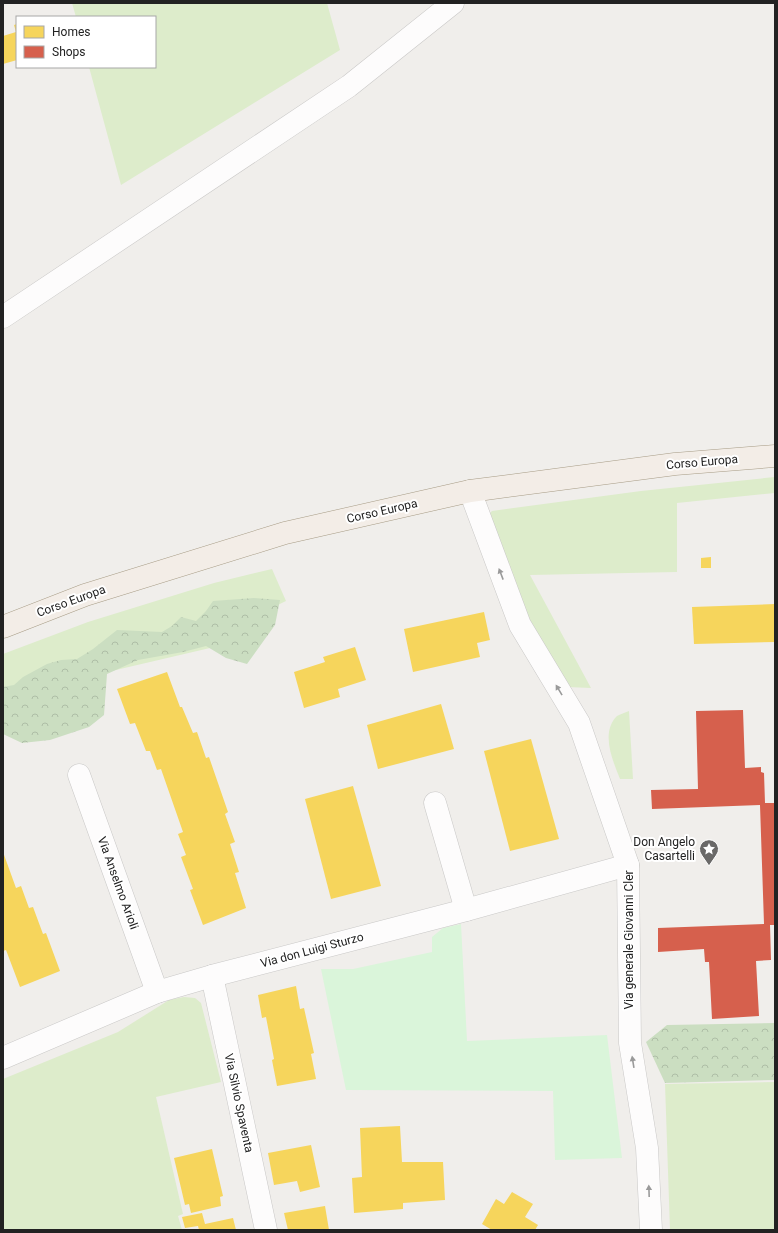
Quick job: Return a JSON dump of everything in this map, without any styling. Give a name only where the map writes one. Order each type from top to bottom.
[{"type":"main road","name":"Corso Europa","points":[[3,627],[85,595],[285,533],[470,491],[675,464],[775,456]]},
{"type":"street","points":[[3,317],[348,86],[452,3]]},
{"type":"street","name":"Via generale Giovanni Cler","points":[[470,491],[520,625],[579,723],[628,864],[630,1043],[647,1148],[651,1230]]},
{"type":"street","name":"Via Anselmo Arioli","points":[[79,775],[157,992]]},
{"type":"street","points":[[435,803],[466,910]]},
{"type":"street","name":"Via don Luigi Sturzo","points":[[3,1058],[157,992],[212,976],[466,910],[628,864]]},
{"type":"street","name":"Via Silvio Spaventa","points":[[212,976],[266,1230]]},
{"type":"green space","points":[[72,3],[327,3],[340,50],[121,185],[89,68],[156,68],[156,16],[76,16]]},
{"type":"green space","points":[[775,477],[775,493],[677,503],[677,572],[530,575],[591,688],[567,687],[532,631],[487,516],[492,511],[641,491]]},
{"type":"green space","points":[[272,569],[286,601],[257,615],[257,637],[103,673],[3,720],[3,654],[88,622],[214,583]]},
{"type":"green space","points":[[254,598],[280,600],[275,625],[247,664],[226,658],[206,646],[183,652],[138,660],[107,674],[104,715],[89,727],[50,740],[22,743],[3,734],[3,687],[14,685],[23,677],[47,664],[61,660],[77,659],[93,649],[117,630],[162,632],[172,626],[181,617],[196,621],[213,601]]},
{"type":"green space","points":[[629,711],[633,779],[620,779],[611,756],[609,730],[617,716]]},
{"type":"green space","points":[[461,924],[467,1041],[607,1035],[622,1158],[555,1160],[553,1091],[346,1090],[321,969],[353,969],[432,952],[432,937],[443,928]]},
{"type":"green space","points":[[184,997],[195,998],[201,1003],[221,1082],[156,1097],[183,1214],[178,1216],[182,1230],[3,1230],[3,1079],[118,1032],[169,1000]]},
{"type":"green space","points":[[775,1023],[775,1080],[665,1083],[646,1042],[667,1025]]},
{"type":"green space","points":[[775,1082],[775,1230],[670,1230],[665,1084]]},
{"type":"building: Homes","points":[[16,32],[16,60],[3,64],[3,36]]},
{"type":"building: Homes","points":[[711,557],[711,568],[701,568],[701,558]]},
{"type":"building: Homes","points":[[775,604],[775,642],[694,644],[692,607]]},
{"type":"building: Homes","points":[[484,612],[490,640],[477,643],[480,657],[413,672],[404,629]]},
{"type":"building: Homes","points":[[355,647],[366,680],[338,689],[340,697],[304,708],[294,672],[325,662],[323,657]]},
{"type":"building: Homes","points":[[167,672],[180,707],[182,707],[193,733],[197,732],[206,758],[209,757],[228,812],[225,814],[235,842],[230,844],[239,872],[235,873],[246,908],[203,925],[190,890],[193,889],[181,857],[186,855],[178,834],[183,832],[161,769],[157,770],[150,751],[146,751],[135,723],[130,724],[117,689]]},
{"type":"building: Homes","points":[[441,704],[454,749],[378,769],[367,725]]},
{"type":"building: Homes","points":[[531,739],[559,839],[510,851],[484,751]]},
{"type":"building: Homes","points":[[353,786],[381,886],[331,899],[305,799]]},
{"type":"building: Homes","points":[[3,852],[16,888],[21,886],[29,908],[33,907],[43,934],[46,933],[60,971],[20,987],[6,950],[3,951]]},
{"type":"building: Homes","points":[[296,986],[300,1009],[304,1008],[314,1053],[311,1054],[316,1079],[277,1086],[272,1060],[274,1059],[266,1017],[262,1018],[258,995]]},
{"type":"building: Homes","points":[[400,1126],[402,1162],[443,1162],[445,1200],[403,1203],[403,1209],[354,1213],[352,1178],[362,1177],[360,1128]]},
{"type":"building: Homes","points":[[311,1145],[320,1187],[300,1192],[297,1181],[274,1185],[268,1153]]},
{"type":"building: Homes","points":[[212,1149],[223,1196],[220,1197],[221,1206],[191,1213],[189,1204],[185,1205],[174,1158]]},
{"type":"building: Homes","points":[[512,1192],[533,1204],[525,1217],[538,1225],[535,1230],[492,1230],[482,1224],[496,1199],[504,1204]]},
{"type":"building: Homes","points":[[325,1206],[329,1230],[288,1230],[284,1213]]},
{"type":"building: Homes","points":[[202,1213],[205,1224],[233,1218],[236,1230],[199,1230],[198,1226],[185,1228],[182,1217]]},
{"type":"building: Shops","points":[[743,710],[745,768],[761,767],[761,772],[764,773],[765,803],[775,803],[775,925],[770,925],[771,960],[756,961],[759,1016],[712,1019],[709,962],[705,962],[704,949],[658,952],[658,928],[764,924],[760,805],[652,809],[651,790],[698,789],[696,711]]},
{"type":"place","name":"Don Angelo Casartelli","points":[[709,866]]}]
